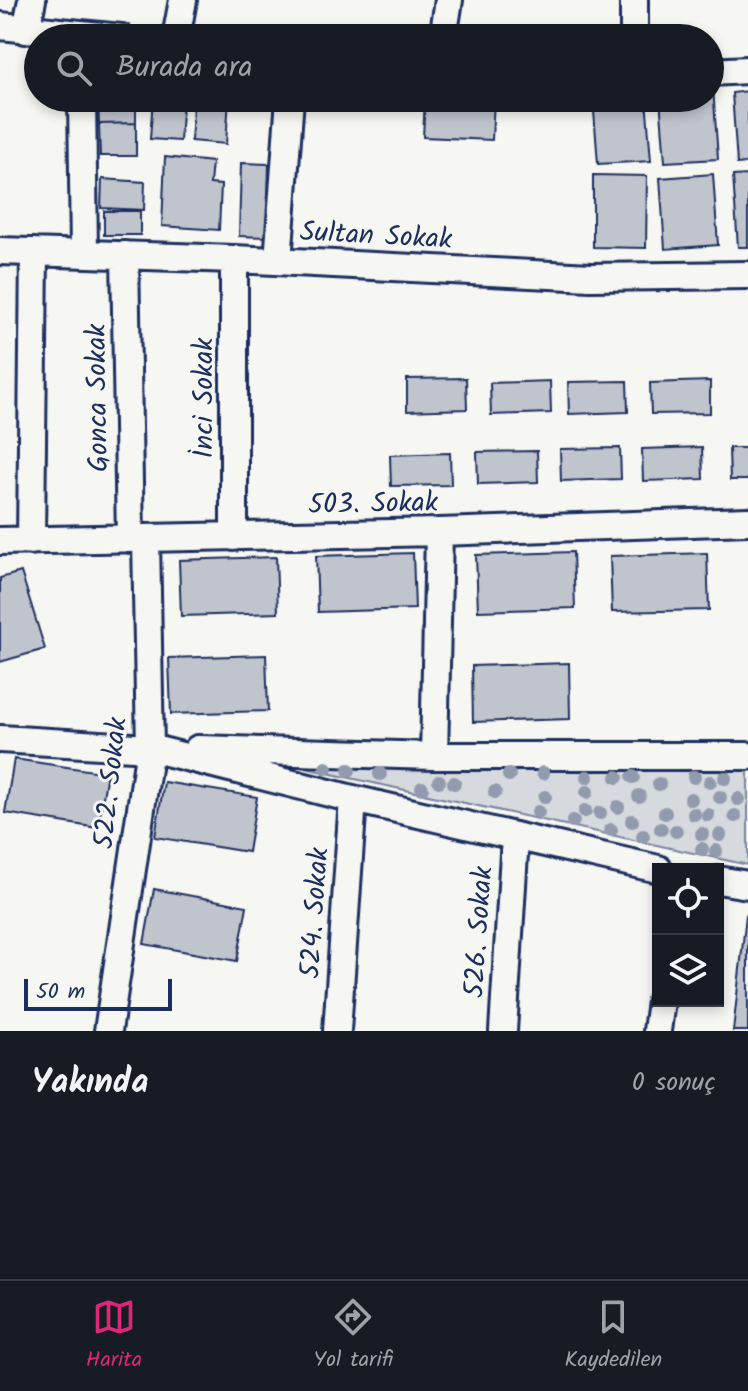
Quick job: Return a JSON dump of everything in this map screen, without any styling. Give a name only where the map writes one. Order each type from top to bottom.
[{"type":"street","points":[[27,24],[32,0]]},
{"type":"street","points":[[179,24],[183,0]]},
{"type":"street","points":[[445,24],[449,0]]},
{"type":"street","points":[[634,0],[634,24]]},
{"type":"street","points":[[0,26],[24,30]]},
{"type":"street","points":[[724,71],[748,70]]},
{"type":"street","points":[[82,112],[84,253]]},
{"type":"street","points":[[278,261],[289,112]]},
{"type":"street","name":"Sultan Sokak","points":[[0,251],[591,277],[748,275]]},
{"type":"street","points":[[31,541],[34,252]]},
{"type":"street","name":"Gonca Sokak","points":[[125,255],[138,540]]},
{"type":"street","name":"İnci Sokak","points":[[234,259],[234,537]]},
{"type":"street","name":"503. Sokak","points":[[0,541],[439,532],[748,521]]},
{"type":"street","points":[[434,756],[439,532]]},
{"type":"street","name":"522. Sokak","points":[[108,1031],[150,748],[138,540]]},
{"type":"street","points":[[0,739],[150,748],[434,756],[748,756]]},
{"type":"street","points":[[150,748],[353,799],[652,868]]},
{"type":"street","name":"524. Sokak","points":[[337,1031],[353,799]]},
{"type":"street","name":"526. Sokak","points":[[503,1031],[515,837]]},
{"type":"street","points":[[724,881],[748,885]]},
{"type":"street","points":[[657,1031],[660,1007]]},
{"type":"shaded area","points":[[288,757],[748,770],[748,865],[291,765],[287,763]]},
{"type":"building","points":[[748,91],[748,163],[737,164],[732,93]]},
{"type":"building","points":[[99,112],[136,112],[136,123],[99,124]]},
{"type":"building","points":[[152,112],[182,112],[180,141],[150,139]]},
{"type":"building","points":[[193,112],[228,112],[226,144],[191,141]]},
{"type":"building","points":[[424,112],[493,112],[492,140],[423,137]]},
{"type":"building","points":[[594,112],[647,112],[651,161],[598,164]]},
{"type":"building","points":[[661,112],[715,112],[718,159],[665,162]]},
{"type":"building","points":[[136,123],[136,156],[100,156],[99,124]]},
{"type":"building","points":[[165,157],[212,162],[210,184],[221,185],[219,230],[162,226]]},
{"type":"building","points":[[241,163],[269,164],[267,237],[239,236]]},
{"type":"building","points":[[713,174],[718,245],[665,249],[660,178]]},
{"type":"building","points":[[593,175],[647,176],[646,248],[593,247]]},
{"type":"building","points":[[748,175],[748,247],[738,247],[733,176]]},
{"type":"building","points":[[102,179],[145,182],[144,210],[101,208]]},
{"type":"building","points":[[104,211],[140,211],[140,235],[104,235]]},
{"type":"building","points":[[466,378],[467,409],[407,411],[407,379]]},
{"type":"building","points":[[550,381],[551,413],[491,415],[490,383]]},
{"type":"building","points":[[627,381],[628,412],[569,414],[568,382]]},
{"type":"building","points":[[710,381],[710,413],[651,414],[650,383]]},
{"type":"building","points":[[702,447],[703,479],[643,481],[642,449]]},
{"type":"building","points":[[620,448],[621,479],[561,481],[560,449]]},
{"type":"building","points":[[729,448],[748,448],[748,480],[730,480]]},
{"type":"building","points":[[537,451],[538,482],[478,484],[477,452]]},
{"type":"building","points":[[450,453],[451,485],[391,486],[390,455]]},
{"type":"building","points":[[573,552],[575,608],[478,611],[476,555]]},
{"type":"building","points":[[413,553],[415,609],[318,612],[316,556]]},
{"type":"building","points":[[707,553],[709,610],[612,612],[610,556]]},
{"type":"building","points":[[276,557],[278,613],[181,616],[179,560]]},
{"type":"building","points":[[21,572],[45,649],[0,662],[0,578]]},
{"type":"building","points":[[266,655],[268,711],[171,714],[169,658]]},
{"type":"building","points":[[569,663],[570,719],[473,722],[472,666]]},
{"type":"building","points":[[14,759],[107,773],[98,828],[5,813]]},
{"type":"building","points":[[164,782],[257,797],[248,852],[155,837]]},
{"type":"building","points":[[154,889],[247,906],[237,961],[144,944]]},
{"type":"building","points":[[746,915],[748,1031],[733,1031]]}]
